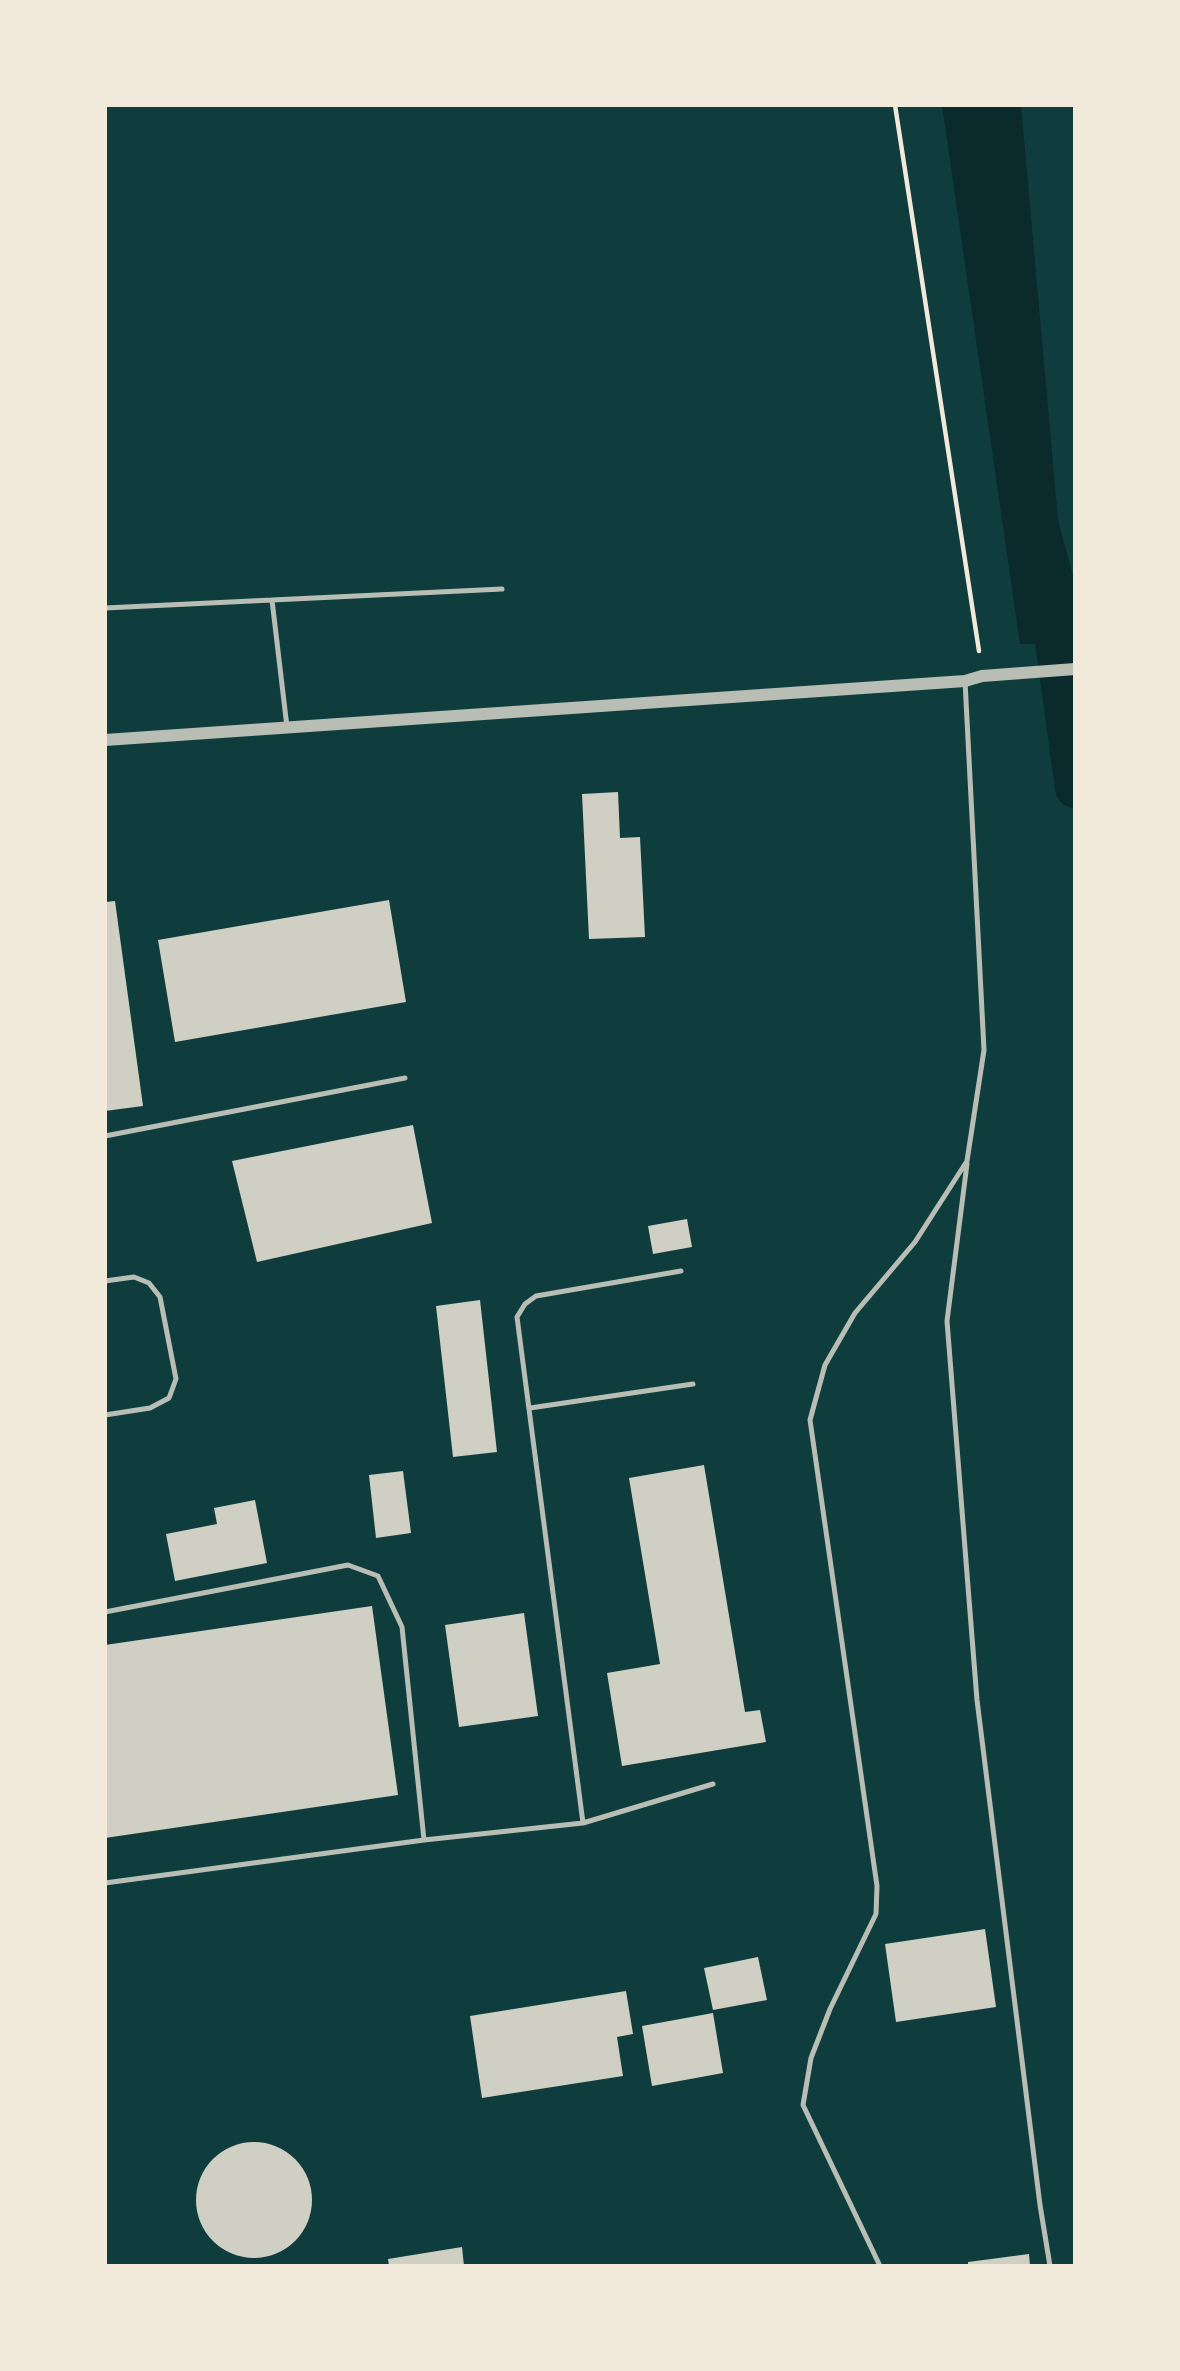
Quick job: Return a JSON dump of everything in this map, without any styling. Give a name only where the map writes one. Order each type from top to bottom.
[{"type":"street","points":[[105,740],[965,681],[982,676],[1075,669]]},
{"type":"lane","points":[[105,607],[502,589]]},
{"type":"lane","points":[[272,600],[287,727]]},
{"type":"lane","points":[[965,681],[984,1050],[947,1321],[977,1700],[1029,2124],[1050,2266]]},
{"type":"lane","points":[[105,1136],[405,1078]]},
{"type":"lane","points":[[880,2266],[803,2105],[811,2058],[830,2009],[876,1914],[877,1886],[810,1420],[825,1365],[855,1313],[915,1242],[968,1161]]},
{"type":"lane","points":[[583,1823],[517,1317],[525,1304],[536,1296],[681,1271]]},
{"type":"lane","points":[[105,1281],[134,1277],[149,1283],[160,1297],[176,1379],[169,1398],[150,1408],[105,1415]]},
{"type":"lane","points":[[530,1408],[693,1384]]},
{"type":"lane","points":[[105,1612],[348,1565],[378,1576],[402,1627],[424,1840]]},
{"type":"lane","points":[[105,1883],[424,1840],[583,1823],[713,1784]]},
{"type":"path","points":[[895,105],[982,676]]},
{"type":"water","points":[[942,105],[1021,105],[1058,520],[1075,583],[1075,643],[1020,644]]},
{"type":"building","points":[[618,792],[620,838],[640,837],[645,937],[589,939],[582,794]]},
{"type":"building","points":[[389,900],[406,1002],[175,1042],[158,940]]},
{"type":"building","points":[[115,901],[143,1106],[105,1111],[105,902]]},
{"type":"building","points":[[413,1125],[432,1223],[257,1262],[232,1161]]},
{"type":"building","points":[[687,1219],[692,1247],[653,1254],[648,1226]]},
{"type":"building","points":[[480,1300],[497,1452],[453,1457],[436,1306]]},
{"type":"building","points":[[704,1465],[745,1712],[760,1710],[766,1742],[622,1766],[607,1673],[660,1664],[629,1478]]},
{"type":"building","points":[[403,1471],[411,1533],[376,1538],[369,1475]]},
{"type":"building","points":[[255,1500],[267,1563],[175,1581],[166,1534],[217,1524],[214,1508]]},
{"type":"building","points":[[372,1606],[398,1795],[105,1838],[105,1645]]},
{"type":"building","points":[[524,1613],[538,1716],[459,1727],[445,1625]]},
{"type":"building","points":[[985,1929],[996,2007],[896,2022],[885,1944]]},
{"type":"building","points":[[758,1957],[767,2000],[713,2010],[704,1968]]},
{"type":"building","points":[[626,1991],[633,2034],[617,2037],[623,2076],[482,2098],[470,2016]]},
{"type":"building","points":[[713,2013],[723,2073],[652,2086],[642,2026]]},
{"type":"building","points":[[254,2142],[276,2147],[295,2159],[307,2178],[312,2200],[307,2222],[295,2241],[276,2253],[254,2258],[232,2253],[213,2241],[201,2222],[196,2200],[201,2178],[213,2159],[232,2147]]},
{"type":"building","points":[[462,2247],[464,2266],[389,2266],[388,2259]]},
{"type":"building","points":[[1029,2254],[1030,2266],[968,2266],[968,2262]]},
{"type":"waterway","points":[[1048,590],[1075,788]]}]
